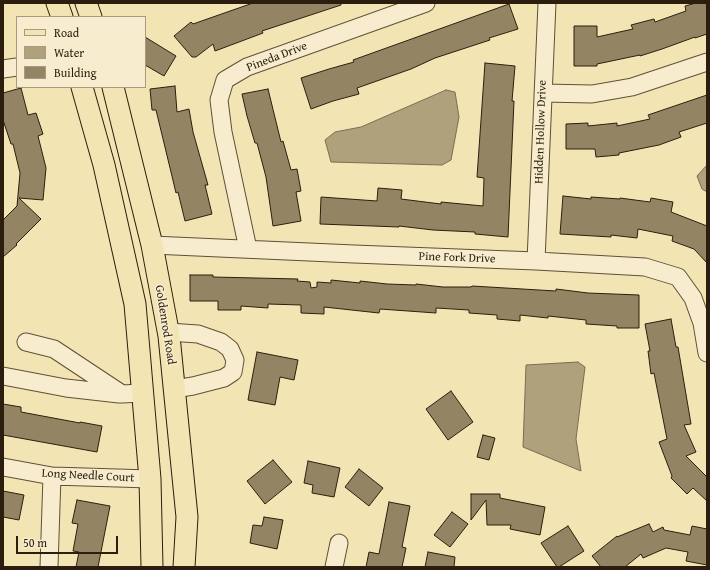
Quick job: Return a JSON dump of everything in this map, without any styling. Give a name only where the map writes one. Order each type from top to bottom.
[{"type":"main road","points":[[57,3],[62,16]]},
{"type":"main road","points":[[86,3],[91,16]]},
{"type":"main road","points":[[82,88],[104,165],[135,304],[150,479],[152,567]]},
{"type":"main road","name":"Goldenrod Road","points":[[113,88],[152,245],[168,332],[188,517],[184,567]]},
{"type":"street","name":"Pineda Drive","points":[[248,249],[223,132],[219,100],[225,80],[247,67],[426,3]]},
{"type":"street","name":"Hidden Hollow Drive","points":[[536,261],[547,3]]},
{"type":"street","points":[[543,93],[592,94],[632,87],[707,62]]},
{"type":"street","points":[[3,69],[16,67]]},
{"type":"street","name":"Pine Fork Drive","points":[[152,245],[645,267],[678,278],[693,298],[702,324],[707,353]]},
{"type":"street","points":[[168,332],[198,334],[221,342],[230,349],[235,360],[233,372],[224,378],[174,389]]},
{"type":"street","points":[[26,342],[54,349],[122,394]]},
{"type":"street","points":[[3,376],[66,388],[122,394],[142,393]]},
{"type":"street","name":"Long Needle Court","points":[[3,467],[52,476],[150,479]]},
{"type":"street","points":[[49,567],[52,476]]},
{"type":"street","points":[[334,567],[339,543]]},
{"type":"water","points":[[446,90],[455,92],[459,117],[451,160],[442,165],[331,162],[325,140],[335,132],[361,127]]},
{"type":"water","points":[[707,165],[707,192],[702,189],[697,176]]},
{"type":"water","points":[[578,362],[585,367],[576,439],[581,471],[523,447],[526,365]]},
{"type":"building","points":[[253,3],[341,3],[341,5],[262,31],[263,33],[215,51],[213,44],[196,57],[192,57],[174,36],[191,22],[193,24]]},
{"type":"building","points":[[696,3],[707,3],[707,34],[640,56],[597,64],[597,66],[574,66],[574,26],[597,26],[597,37],[633,29],[631,25],[654,19],[655,22],[686,11],[685,6]]},
{"type":"building","points":[[509,4],[518,29],[489,38],[490,40],[435,58],[411,69],[357,88],[359,94],[311,109],[301,78],[354,62],[353,60]]},
{"type":"building","points":[[146,38],[176,56],[164,76],[146,66]]},
{"type":"building","points":[[485,63],[515,66],[512,101],[514,101],[508,237],[475,234],[475,232],[433,230],[399,226],[320,224],[321,197],[377,201],[378,188],[402,190],[401,199],[441,204],[441,202],[483,206],[484,178],[477,177]]},
{"type":"building","points":[[175,86],[177,112],[189,109],[193,132],[208,185],[205,185],[212,214],[185,221],[178,192],[176,193],[156,110],[152,110],[150,89]]},
{"type":"building","points":[[21,88],[28,115],[36,113],[43,134],[38,136],[46,168],[43,200],[19,198],[41,219],[16,244],[17,245],[3,257],[3,220],[17,206],[20,173],[13,144],[11,144],[3,120],[3,93]]},
{"type":"building","points":[[268,89],[281,142],[283,141],[291,170],[297,169],[301,191],[296,192],[301,221],[273,226],[266,177],[257,143],[255,143],[247,116],[242,94]]},
{"type":"building","points":[[707,95],[707,123],[679,132],[681,137],[659,145],[619,153],[619,155],[596,157],[595,149],[566,149],[566,124],[588,123],[588,126],[617,123],[617,126],[650,119],[648,115]]},
{"type":"building","points":[[563,196],[591,199],[591,197],[620,198],[650,202],[651,198],[673,202],[671,212],[707,226],[707,263],[694,249],[672,241],[673,236],[638,229],[637,238],[611,235],[611,237],[560,234]]},
{"type":"building","points":[[190,275],[298,279],[297,281],[310,282],[311,288],[317,287],[317,282],[331,283],[331,280],[360,283],[360,281],[387,284],[416,284],[443,287],[472,286],[556,291],[556,289],[588,293],[639,295],[639,328],[617,328],[617,326],[586,324],[586,320],[548,316],[548,318],[520,315],[520,321],[497,319],[497,315],[469,313],[469,310],[436,308],[436,313],[380,309],[379,313],[324,307],[324,314],[301,313],[301,305],[268,304],[268,308],[241,306],[241,310],[218,310],[218,301],[190,301]]},
{"type":"building","points":[[671,319],[676,347],[678,347],[691,424],[684,425],[696,452],[686,456],[707,477],[707,501],[693,488],[687,494],[671,478],[672,476],[659,442],[667,439],[654,373],[651,374],[648,351],[650,351],[645,324]]},
{"type":"building","points":[[257,352],[298,360],[294,380],[280,377],[275,405],[248,400]]},
{"type":"building","points":[[451,391],[473,422],[448,440],[426,409]]},
{"type":"building","points":[[3,404],[21,407],[21,412],[102,426],[97,452],[3,435]]},
{"type":"building","points":[[483,435],[495,438],[489,460],[477,457]]},
{"type":"building","points":[[273,460],[292,482],[265,504],[247,481]]},
{"type":"building","points":[[308,461],[340,468],[334,497],[312,493],[313,485],[304,483]]},
{"type":"building","points":[[359,469],[383,488],[369,506],[345,487]]},
{"type":"building","points":[[3,491],[24,495],[19,520],[3,517]]},
{"type":"building","points":[[471,494],[500,494],[500,498],[545,507],[540,535],[510,529],[511,525],[487,525],[486,500],[471,520]]},
{"type":"building","points":[[77,500],[110,506],[98,567],[76,567],[79,552],[73,551],[78,524],[72,523]]},
{"type":"building","points":[[389,502],[410,506],[402,547],[406,548],[402,567],[366,567],[369,552],[379,554]]},
{"type":"building","points":[[452,512],[468,524],[450,547],[434,535]]},
{"type":"building","points":[[264,517],[283,520],[277,549],[250,543],[253,525],[262,526]]},
{"type":"building","points":[[649,524],[653,532],[663,527],[664,530],[690,535],[692,526],[707,529],[707,565],[686,561],[688,552],[666,548],[643,558],[641,554],[625,567],[601,567],[592,556],[617,536]]},
{"type":"building","points":[[568,526],[584,551],[557,567],[541,543]]},
{"type":"building","points":[[428,552],[455,557],[454,567],[425,567]]}]
